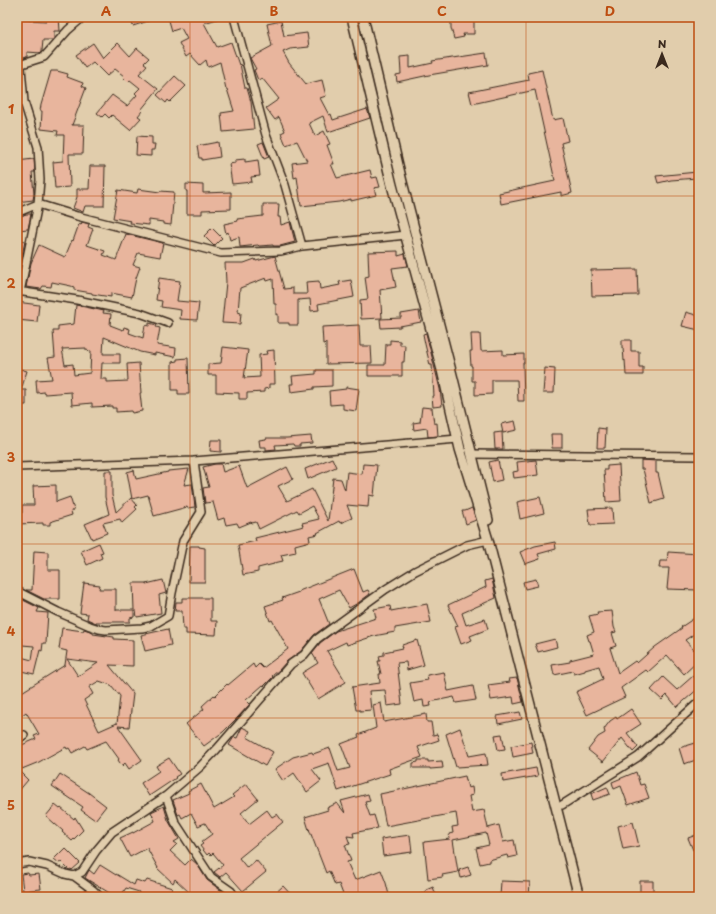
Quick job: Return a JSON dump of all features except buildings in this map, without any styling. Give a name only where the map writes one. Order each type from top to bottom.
[{"type":"street","points":[[83,17],[68,30],[44,57],[18,64],[21,68],[24,102],[38,147],[40,180],[38,204],[26,267],[18,292],[77,300],[140,313],[168,323]]},
{"type":"street","points":[[234,17],[266,135],[285,185],[302,246]]},
{"type":"street","points":[[352,17],[392,185],[472,454],[527,674],[562,805],[584,897]]},
{"type":"street","points":[[363,17],[446,369],[458,439],[488,540],[579,897]]},
{"type":"street","points":[[17,211],[21,211],[38,204],[77,216],[221,253],[280,251],[302,246],[406,235]]},
{"type":"street","points":[[17,467],[194,461],[458,439]]},
{"type":"street","points":[[472,454],[699,456]]},
{"type":"street","points":[[17,591],[45,606],[99,629],[142,628],[152,626],[168,616],[184,542],[201,512],[194,461]]},
{"type":"street","points":[[74,876],[82,872],[96,851],[112,832],[166,796],[200,767],[287,668],[304,655],[317,639],[386,589],[415,571],[467,545],[488,540]]},
{"type":"street","points":[[562,805],[638,757],[699,702]]},
{"type":"street","points":[[17,740],[24,735]]},
{"type":"street","points":[[166,796],[175,822],[211,877],[231,891],[235,897]]},
{"type":"street","points":[[17,864],[29,862],[47,866],[65,874],[74,876],[100,897]]}]
